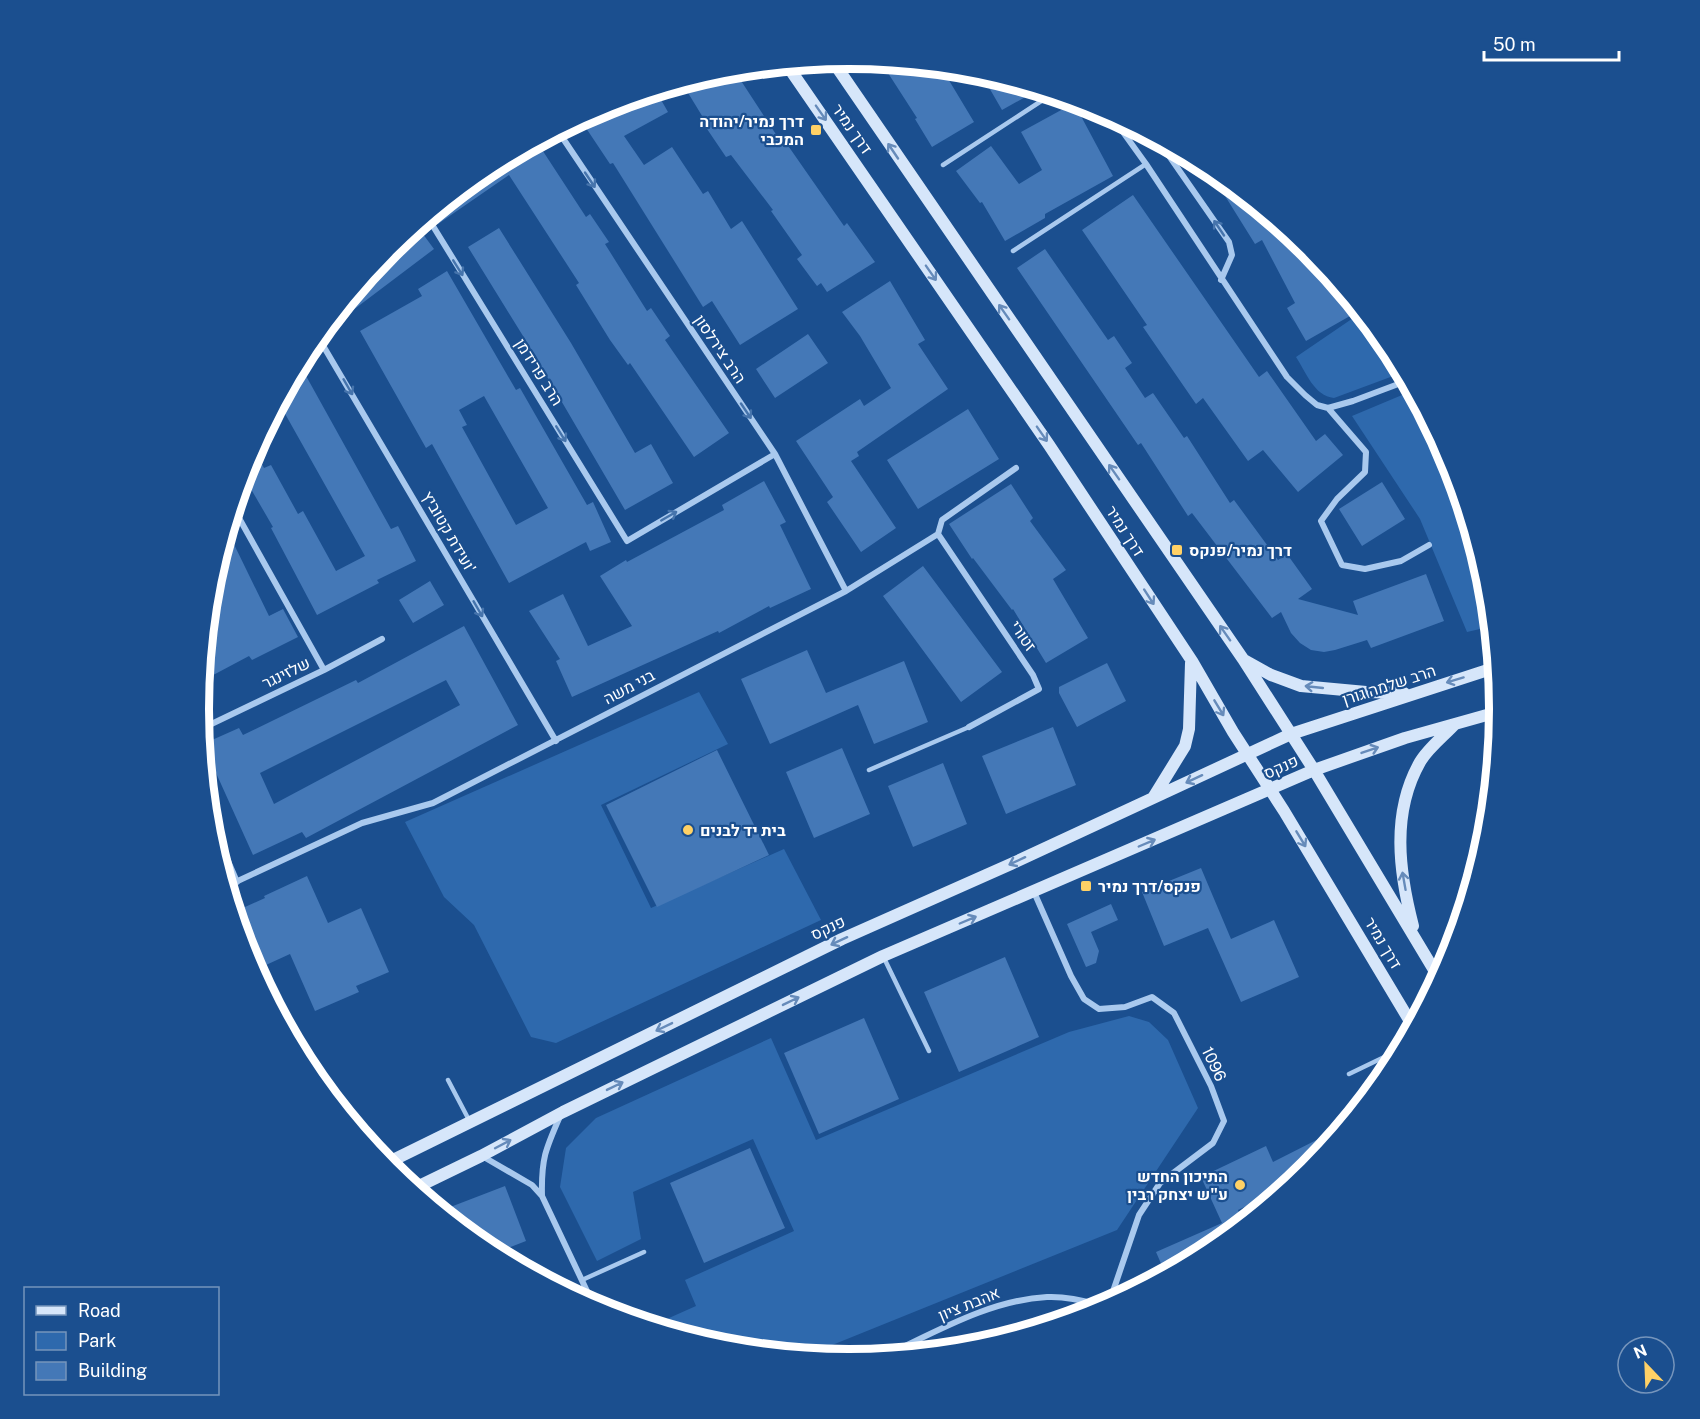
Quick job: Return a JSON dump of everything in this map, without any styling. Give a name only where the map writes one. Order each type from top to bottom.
[{"type":"main road","name":"דרך נמיר","points":[[838,69],[1244,659],[1435,970]]},
{"type":"main road","name":"דרך נמיר","points":[[792,71],[1043,435],[1192,662],[1410,1021]]},
{"type":"main road","points":[[1244,659],[1270,675],[1301,686],[1366,692],[1414,693]]},
{"type":"main road","points":[[1153,799],[1185,746],[1189,729],[1192,662]]},
{"type":"main road","name":"הרב שלמה גורן","points":[[1291,734],[1489,669]]},
{"type":"main road","points":[[1314,770],[1405,738],[1490,714]]},
{"type":"main road","points":[[1417,938],[1400,862],[1401,821],[1407,792],[1421,761],[1455,724]]},
{"type":"main road","name":"פנקס","points":[[395,1159],[842,939],[1153,799],[1291,734]]},
{"type":"main road","name":"פנקס","points":[[421,1185],[562,1112],[883,956],[1314,770]]},
{"type":"street","points":[[1121,130],[1287,377],[1317,405],[1328,408],[1401,383]]},
{"type":"street","name":"הרב צירלסון","points":[[562,138],[774,454],[846,591]]},
{"type":"street","points":[[1170,155],[1229,242],[1232,255],[1221,280]]},
{"type":"street","name":"הרב פרידמן","points":[[432,225],[627,541],[774,454]]},
{"type":"street","name":"ועידת קטוביץ'","points":[[323,346],[556,741]]},
{"type":"street","points":[[1328,408],[1366,452],[1365,472],[1337,500],[1321,521],[1342,565],[1365,569],[1401,561],[1429,545]]},
{"type":"street","name":"בני משה","points":[[234,883],[363,823],[433,803],[846,591],[938,534],[942,520],[1016,468]]},
{"type":"street","points":[[239,518],[324,670]]},
{"type":"street","name":"זטורי","points":[[938,534],[1033,675],[1039,689],[969,727]]},
{"type":"street","name":"שלזינגר","points":[[210,725],[324,670],[382,639]]},
{"type":"street","points":[[228,861],[237,882]]},
{"type":"street","name":"1096","points":[[1034,892],[1071,976],[1084,999],[1100,1009],[1125,1007],[1152,997],[1174,1013],[1211,1086],[1224,1121],[1213,1143],[1160,1184],[1139,1215],[1112,1294]]},
{"type":"street","points":[[542,1197],[543,1159],[562,1112]]},
{"type":"street","points":[[481,1156],[532,1185],[542,1197],[588,1294]]},
{"type":"street","name":"אהבת ציון","points":[[902,1348],[1010,1301],[1049,1297],[1078,1299],[1091,1303]]},
{"type":"lane","points":[[943,165],[1044,99]]},
{"type":"lane","points":[[1013,252],[1146,164]]},
{"type":"lane","points":[[869,770],[969,727]]},
{"type":"lane","points":[[883,956],[929,1051]]},
{"type":"lane","points":[[1349,1074],[1390,1054]]},
{"type":"lane","points":[[448,1080],[470,1123]]},
{"type":"lane","points":[[582,1280],[644,1252]]},
{"type":"green space","points":[[1355,317],[1396,375],[1334,398],[1321,393],[1316,388],[1296,357]]},
{"type":"green space","points":[[1407,393],[1442,464],[1457,504],[1469,544],[1485,628],[1467,632],[1420,519],[1352,416]]},
{"type":"green space","points":[[699,692],[728,744],[601,805],[651,908],[784,849],[821,920],[556,1043],[531,1037],[474,925],[444,897],[405,822]]},
{"type":"green space","points":[[1129,1016],[1149,1022],[1168,1040],[1198,1108],[1117,1230],[822,1349],[766,1345],[725,1338],[662,1321],[696,1306],[685,1280],[794,1231],[753,1139],[633,1192],[641,1239],[597,1261],[560,1187],[566,1148],[596,1118],[771,1038],[816,1140],[1069,1032]]},
{"type":"building","points":[[892,70],[946,76],[974,122],[932,147],[915,119],[917,118],[888,73]]},
{"type":"building","points":[[740,79],[779,139],[782,137],[844,226],[847,223],[875,262],[827,292],[821,283],[817,286],[797,259],[802,255],[771,211],[773,210],[731,155],[726,157],[705,126],[707,124],[687,90]]},
{"type":"building","points":[[987,84],[1029,95],[1002,110]]},
{"type":"building","points":[[660,98],[668,112],[624,136],[644,165],[672,147],[703,194],[708,191],[731,229],[742,221],[798,309],[740,345],[712,301],[703,307],[613,163],[610,164],[585,127]]},
{"type":"building","points":[[1067,107],[1079,112],[1113,176],[1045,214],[1045,218],[1005,241],[982,202],[980,203],[956,171],[991,146],[1019,184],[1042,170],[1021,132]]},
{"type":"building","points":[[541,149],[586,217],[590,214],[609,242],[605,244],[647,311],[651,308],[670,336],[665,340],[729,433],[694,457],[630,363],[628,365],[610,340],[576,285],[579,283],[509,175],[438,224],[436,221],[460,201],[494,177]]},
{"type":"building","points":[[1219,186],[1240,201],[1303,257],[1332,287],[1350,316],[1306,341],[1287,308],[1295,303],[1262,240],[1255,244]]},
{"type":"building","points":[[1133,195],[1259,377],[1267,371],[1316,441],[1325,434],[1343,455],[1298,492],[1263,450],[1248,461],[1203,398],[1196,404],[1143,327],[1147,325],[1082,230]]},
{"type":"building","points":[[499,228],[571,343],[635,453],[651,444],[673,483],[625,510],[468,247]]},
{"type":"building","points":[[422,233],[434,249],[345,316],[368,287]]},
{"type":"building","points":[[1045,249],[1108,340],[1114,336],[1132,363],[1125,368],[1145,398],[1153,393],[1184,438],[1187,436],[1230,503],[1234,500],[1278,560],[1287,554],[1312,589],[1298,599],[1358,615],[1353,601],[1426,574],[1444,621],[1371,648],[1367,640],[1324,652],[1311,650],[1300,643],[1291,633],[1281,612],[1272,618],[1192,513],[1188,516],[1141,443],[1138,445],[1017,268]]},
{"type":"building","points":[[447,271],[516,390],[520,388],[587,505],[593,502],[611,542],[590,551],[586,542],[509,583],[432,444],[426,448],[360,331],[422,296],[418,289]],"holes":[[[484,396],[548,508],[516,525],[462,427],[467,425],[459,410]]]},
{"type":"building","points":[[890,281],[925,340],[918,344],[948,389],[857,452],[859,456],[851,461],[896,528],[861,552],[827,502],[833,497],[796,441],[860,399],[864,406],[891,388],[860,336],[842,312]]},
{"type":"building","points":[[808,334],[828,363],[775,398],[756,369]]},
{"type":"building","points":[[305,374],[391,529],[398,526],[416,561],[377,580],[379,583],[317,615],[271,528],[273,527],[250,487],[260,460],[264,468],[271,465],[298,514],[303,511],[336,571],[365,556],[284,411]]},
{"type":"building","points":[[968,409],[999,459],[918,509],[887,460]]},
{"type":"building","points":[[764,481],[786,522],[780,525],[811,589],[770,608],[769,606],[719,633],[718,631],[572,697],[556,661],[560,659],[529,611],[563,594],[588,646],[632,626],[600,576],[626,560],[627,562],[724,510],[722,505]]},
{"type":"building","points":[[1382,482],[1405,519],[1362,546],[1339,509]]},
{"type":"building","points":[[1011,484],[1033,518],[1030,521],[1066,570],[1053,579],[1088,638],[1046,663],[1013,609],[972,559],[949,524]]},
{"type":"building","points":[[232,540],[269,616],[283,609],[298,637],[252,660],[249,656],[211,676],[215,626]]},
{"type":"building","points":[[923,566],[1002,672],[961,702],[883,596]]},
{"type":"building","points":[[430,581],[444,605],[413,623],[399,600]]},
{"type":"building","points":[[464,626],[518,725],[306,838],[302,832],[253,855],[212,765],[210,741],[239,728],[243,735],[356,680],[358,683]],"holes":[[[446,680],[460,705],[274,804],[260,773]]]},
{"type":"building","points":[[807,650],[826,693],[904,661],[928,722],[874,744],[858,705],[770,744],[741,679]]},
{"type":"building","points":[[1107,663],[1126,701],[1077,727],[1059,693],[1059,687]]},
{"type":"building","points":[[1053,727],[1076,785],[1006,814],[982,756]]},
{"type":"building","points":[[842,748],[870,814],[814,838],[786,772]]},
{"type":"building","name":"בית יד לבנים","points":[[717,750],[769,855],[657,907],[606,805]]},
{"type":"building","points":[[943,763],[967,824],[913,847],[888,786]]},
{"type":"building","points":[[1201,868],[1231,939],[1274,920],[1299,977],[1241,1002],[1208,928],[1164,946],[1142,892]]},
{"type":"building","points":[[307,876],[328,923],[361,908],[389,972],[356,986],[359,992],[315,1011],[290,954],[263,966],[258,955],[241,909],[265,898],[264,896]]},
{"type":"building","points":[[1111,904],[1118,920],[1091,932],[1099,951],[1096,963],[1086,967],[1067,924]]},
{"type":"building","points":[[1005,957],[1039,1037],[959,1072],[924,992]]},
{"type":"building","points":[[864,1018],[899,1099],[819,1134],[784,1053]]},
{"type":"building","points":[[1332,1132],[1264,1198],[1238,1210],[1240,1215],[1247,1212],[1240,1218],[1163,1268],[1156,1252],[1222,1223],[1201,1177],[1266,1146],[1273,1162]]},
{"type":"building","points":[[750,1148],[785,1228],[704,1263],[670,1183]]},
{"type":"building","points":[[505,1186],[526,1241],[506,1249],[448,1208]]},
{"type":"place","name":"דרך נמיר/יהודה המכבי","points":[[816,130]]},
{"type":"place","name":"דרך נמיר/פנקס","points":[[1177,550]]},
{"type":"place","name":"בית יד לבנים","points":[[688,830]]},
{"type":"place","name":"פנקס/דרך נמיר","points":[[1086,886]]},
{"type":"place","name":"התיכון החדש ע\"ש יצחק רבין","points":[[1240,1185]]}]
